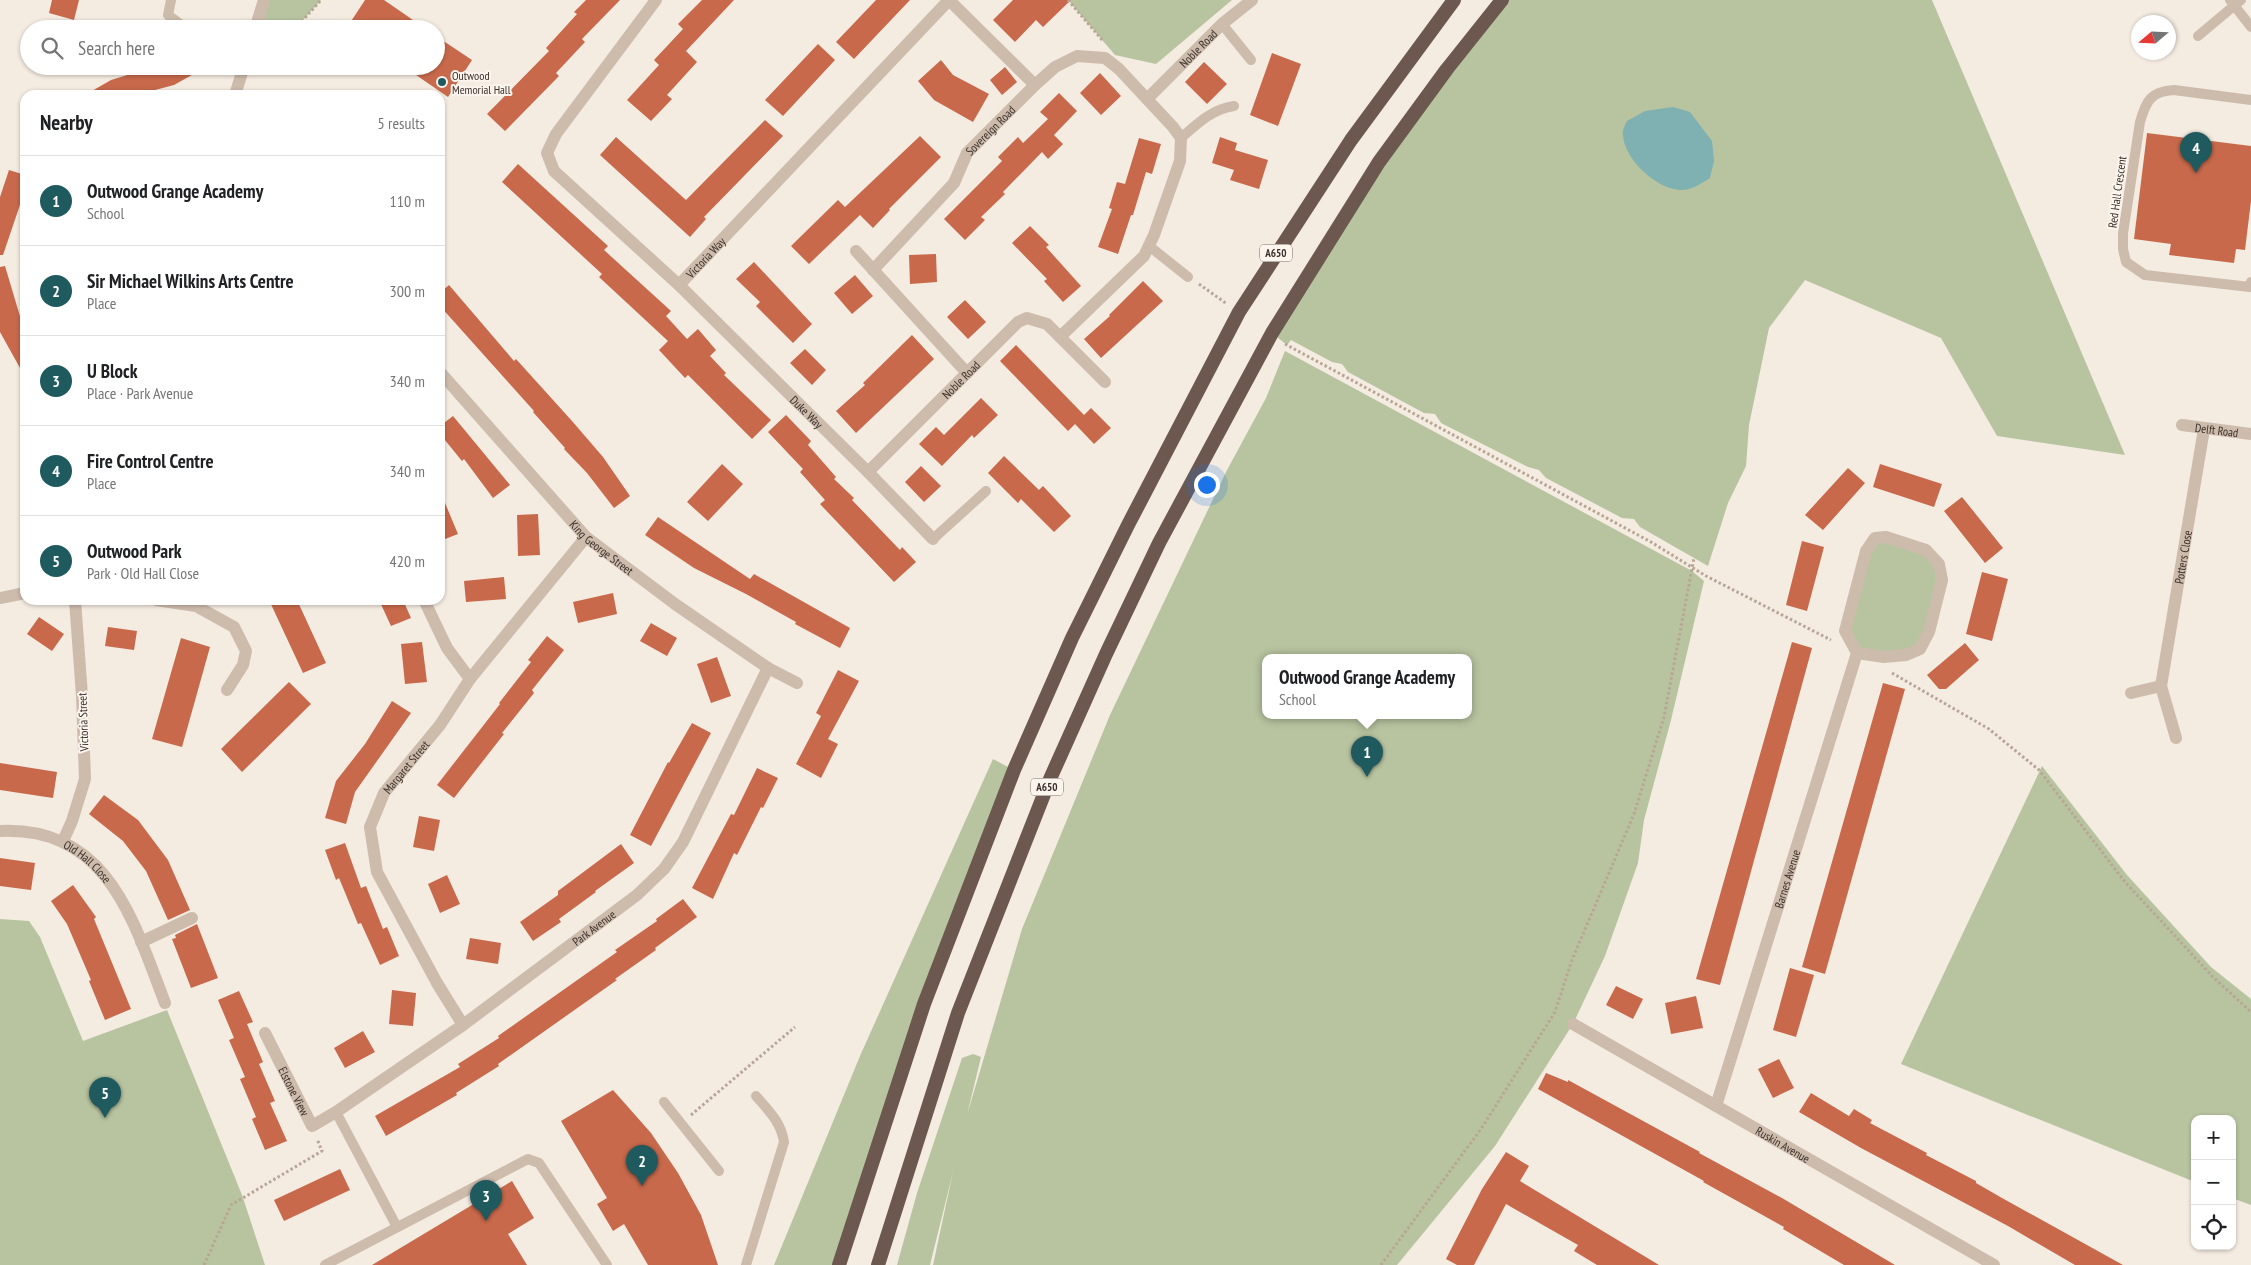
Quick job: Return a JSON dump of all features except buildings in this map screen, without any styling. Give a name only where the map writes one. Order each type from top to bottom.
[{"type":"highway","name":"A650","points":[[839,1265],[924,1004],[1014,770],[1072,638],[1128,525],[1239,312],[1351,140],[1454,0]]},
{"type":"highway","name":"A650","points":[[878,1265],[958,1013],[1050,779],[1106,654],[1159,543],[1272,333],[1379,162],[1446,69],[1502,0]]},
{"type":"street","points":[[258,20],[264,0]]},
{"type":"street","name":"Victoria Way","points":[[656,0],[556,134],[547,153],[554,171],[679,285],[949,0]]},
{"type":"street","points":[[949,0],[1036,85],[1055,67],[1077,56],[1105,58],[1147,99],[1181,138],[1180,161],[1144,256],[1060,337]]},
{"type":"street","name":"Noble Road","points":[[1147,99],[1222,24],[1252,0]]},
{"type":"street","points":[[236,90],[241,75]]},
{"type":"street","name":"Sovereign Road","points":[[873,270],[954,183],[967,153],[1036,85]]},
{"type":"street","points":[[856,252],[967,373]]},
{"type":"street","name":"Duke Way","points":[[679,285],[933,539]]},
{"type":"street","name":"Noble Road","points":[[868,472],[1018,322],[1027,318],[1047,324],[1104,382]]},
{"type":"street","name":"King George Street","points":[[445,378],[586,537],[675,604],[768,668],[797,683]]},
{"type":"street","name":"Delft Road","points":[[2182,425],[2251,434]]},
{"type":"street","name":"Potters Close","points":[[2176,738],[2161,686],[2204,428]]},
{"type":"street","name":"Margaret Street","points":[[462,1025],[377,872],[370,827],[384,793],[440,725],[470,679],[586,537]]},
{"type":"street","points":[[1886,537],[1926,550],[1939,564],[1942,580],[1929,632],[1920,649],[1906,655],[1884,657],[1857,653],[1845,631],[1866,551],[1875,538],[1886,537]]},
{"type":"street","points":[[0,598],[20,593]]},
{"type":"street","name":"Victoria Street","points":[[63,841],[85,779],[82,696],[75,605]]},
{"type":"street","points":[[189,605],[196,606],[234,627],[246,651],[243,666],[227,690]]},
{"type":"street","points":[[426,605],[447,648],[470,679]]},
{"type":"street","name":"Barnes Avenue","points":[[1716,1106],[1857,653]]},
{"type":"street","name":"Park Avenue","points":[[336,1112],[462,1025],[638,894],[664,869],[683,842],[768,668]]},
{"type":"street","points":[[2131,693],[2161,686]]},
{"type":"street","name":"Old Hall Close","points":[[0,831],[26,831],[63,841],[89,858],[108,879],[122,901],[141,942],[165,1003]]},
{"type":"street","points":[[141,942],[192,918]]},
{"type":"street","name":"Ruskin Avenue","points":[[1573,1024],[1994,1265]]},
{"type":"street","name":"Elstone View","points":[[265,1033],[312,1126],[336,1112]]},
{"type":"lane","points":[[171,0],[168,15],[175,20]]},
{"type":"lane","points":[[2198,36],[2235,2],[2251,27]]},
{"type":"lane","points":[[1222,24],[1251,60]]},
{"type":"lane","name":"Red Hall Crescent","points":[[2251,100],[2162,90],[2152,96],[2144,105],[2123,248],[2126,262],[2145,275],[2250,288],[2251,282]]},
{"type":"lane","points":[[1181,138],[1198,123],[1221,108],[1234,106]]},
{"type":"lane","points":[[1149,246],[1188,276]]},
{"type":"lane","points":[[933,539],[986,491]]},
{"type":"lane","points":[[746,1265],[784,1142],[782,1128],[776,1118],[756,1096]]},
{"type":"lane","points":[[664,1102],[702,1141],[719,1171]]},
{"type":"lane","points":[[336,1112],[397,1227]]},
{"type":"lane","points":[[324,1265],[528,1159],[539,1163],[607,1265]]},
{"type":"path","points":[[303,20],[321,0]]},
{"type":"path","points":[[1068,0],[1109,48]]},
{"type":"path","points":[[1272,333],[1287,345],[1651,542],[1706,576],[1857,653]]},
{"type":"path","points":[[1381,1265],[1480,1129],[1555,1012],[1572,960],[1634,814],[1664,717],[1694,558]]},
{"type":"path","points":[[1890,672],[1989,729],[2039,770],[2125,882],[2212,976],[2251,1012]]},
{"type":"path","points":[[702,1141],[689,1116],[796,1027]]},
{"type":"path","points":[[204,1265],[231,1205],[322,1151],[312,1126]]},
{"type":"green space","points":[[263,0],[321,0],[303,20],[257,20]]},
{"type":"green space","points":[[1068,0],[1232,0],[1156,64],[1115,55]]},
{"type":"green space","points":[[1502,0],[1932,0],[2125,455],[1997,436],[1941,338],[1805,280],[1769,328],[1749,425],[1746,466],[1728,503],[1708,566],[1640,527],[1634,519],[1622,518],[1546,478],[1539,470],[1528,467],[1441,423],[1435,414],[1424,413],[1348,372],[1342,364],[1332,362],[1291,340],[1287,345],[1272,333],[1320,257]]},
{"type":"green space","points":[[1285,351],[1692,571],[1704,581],[1671,720],[1644,820],[1638,863],[1605,956],[1573,1024],[1495,1146],[1397,1265],[933,1265],[953,1172],[930,1265],[897,1265],[917,1193],[962,1058],[973,1054],[981,1057],[967,1115],[1022,929],[1110,715],[1226,472],[1266,398]]},
{"type":"green space","points":[[1875,538],[1926,550],[1942,580],[1920,649],[1857,653],[1845,631]]},
{"type":"green space","points":[[993,759],[1014,770],[924,1004],[839,1265],[774,1265],[860,1056]]},
{"type":"green space","points":[[2042,766],[2127,875],[2211,967],[2251,999],[2251,1205],[2236,1199],[2236,1115],[2191,1115],[2191,1180],[1901,1064]]},
{"type":"green space","points":[[0,919],[29,921],[40,937],[83,1041],[167,1010],[242,1195],[265,1265],[0,1265]]},
{"type":"water","points":[[1673,107],[1690,112],[1712,141],[1714,161],[1710,178],[1693,188],[1684,190],[1657,182],[1641,169],[1628,153],[1623,135],[1627,121],[1645,111]]},
{"type":"place","name":"Outwood Memorial Hall","points":[[442,82]]},
{"type":"place","name":"Fire Control Centre","points":[[2196,173]]},
{"type":"place","name":"Outwood Grange Academy","points":[[1367,777]]},
{"type":"place","name":"Outwood Park","points":[[105,1118]]},
{"type":"place","name":"Sir Michael Wilkins Arts Centre","points":[[642,1186]]},
{"type":"place","name":"U Block","points":[[486,1221]]}]
